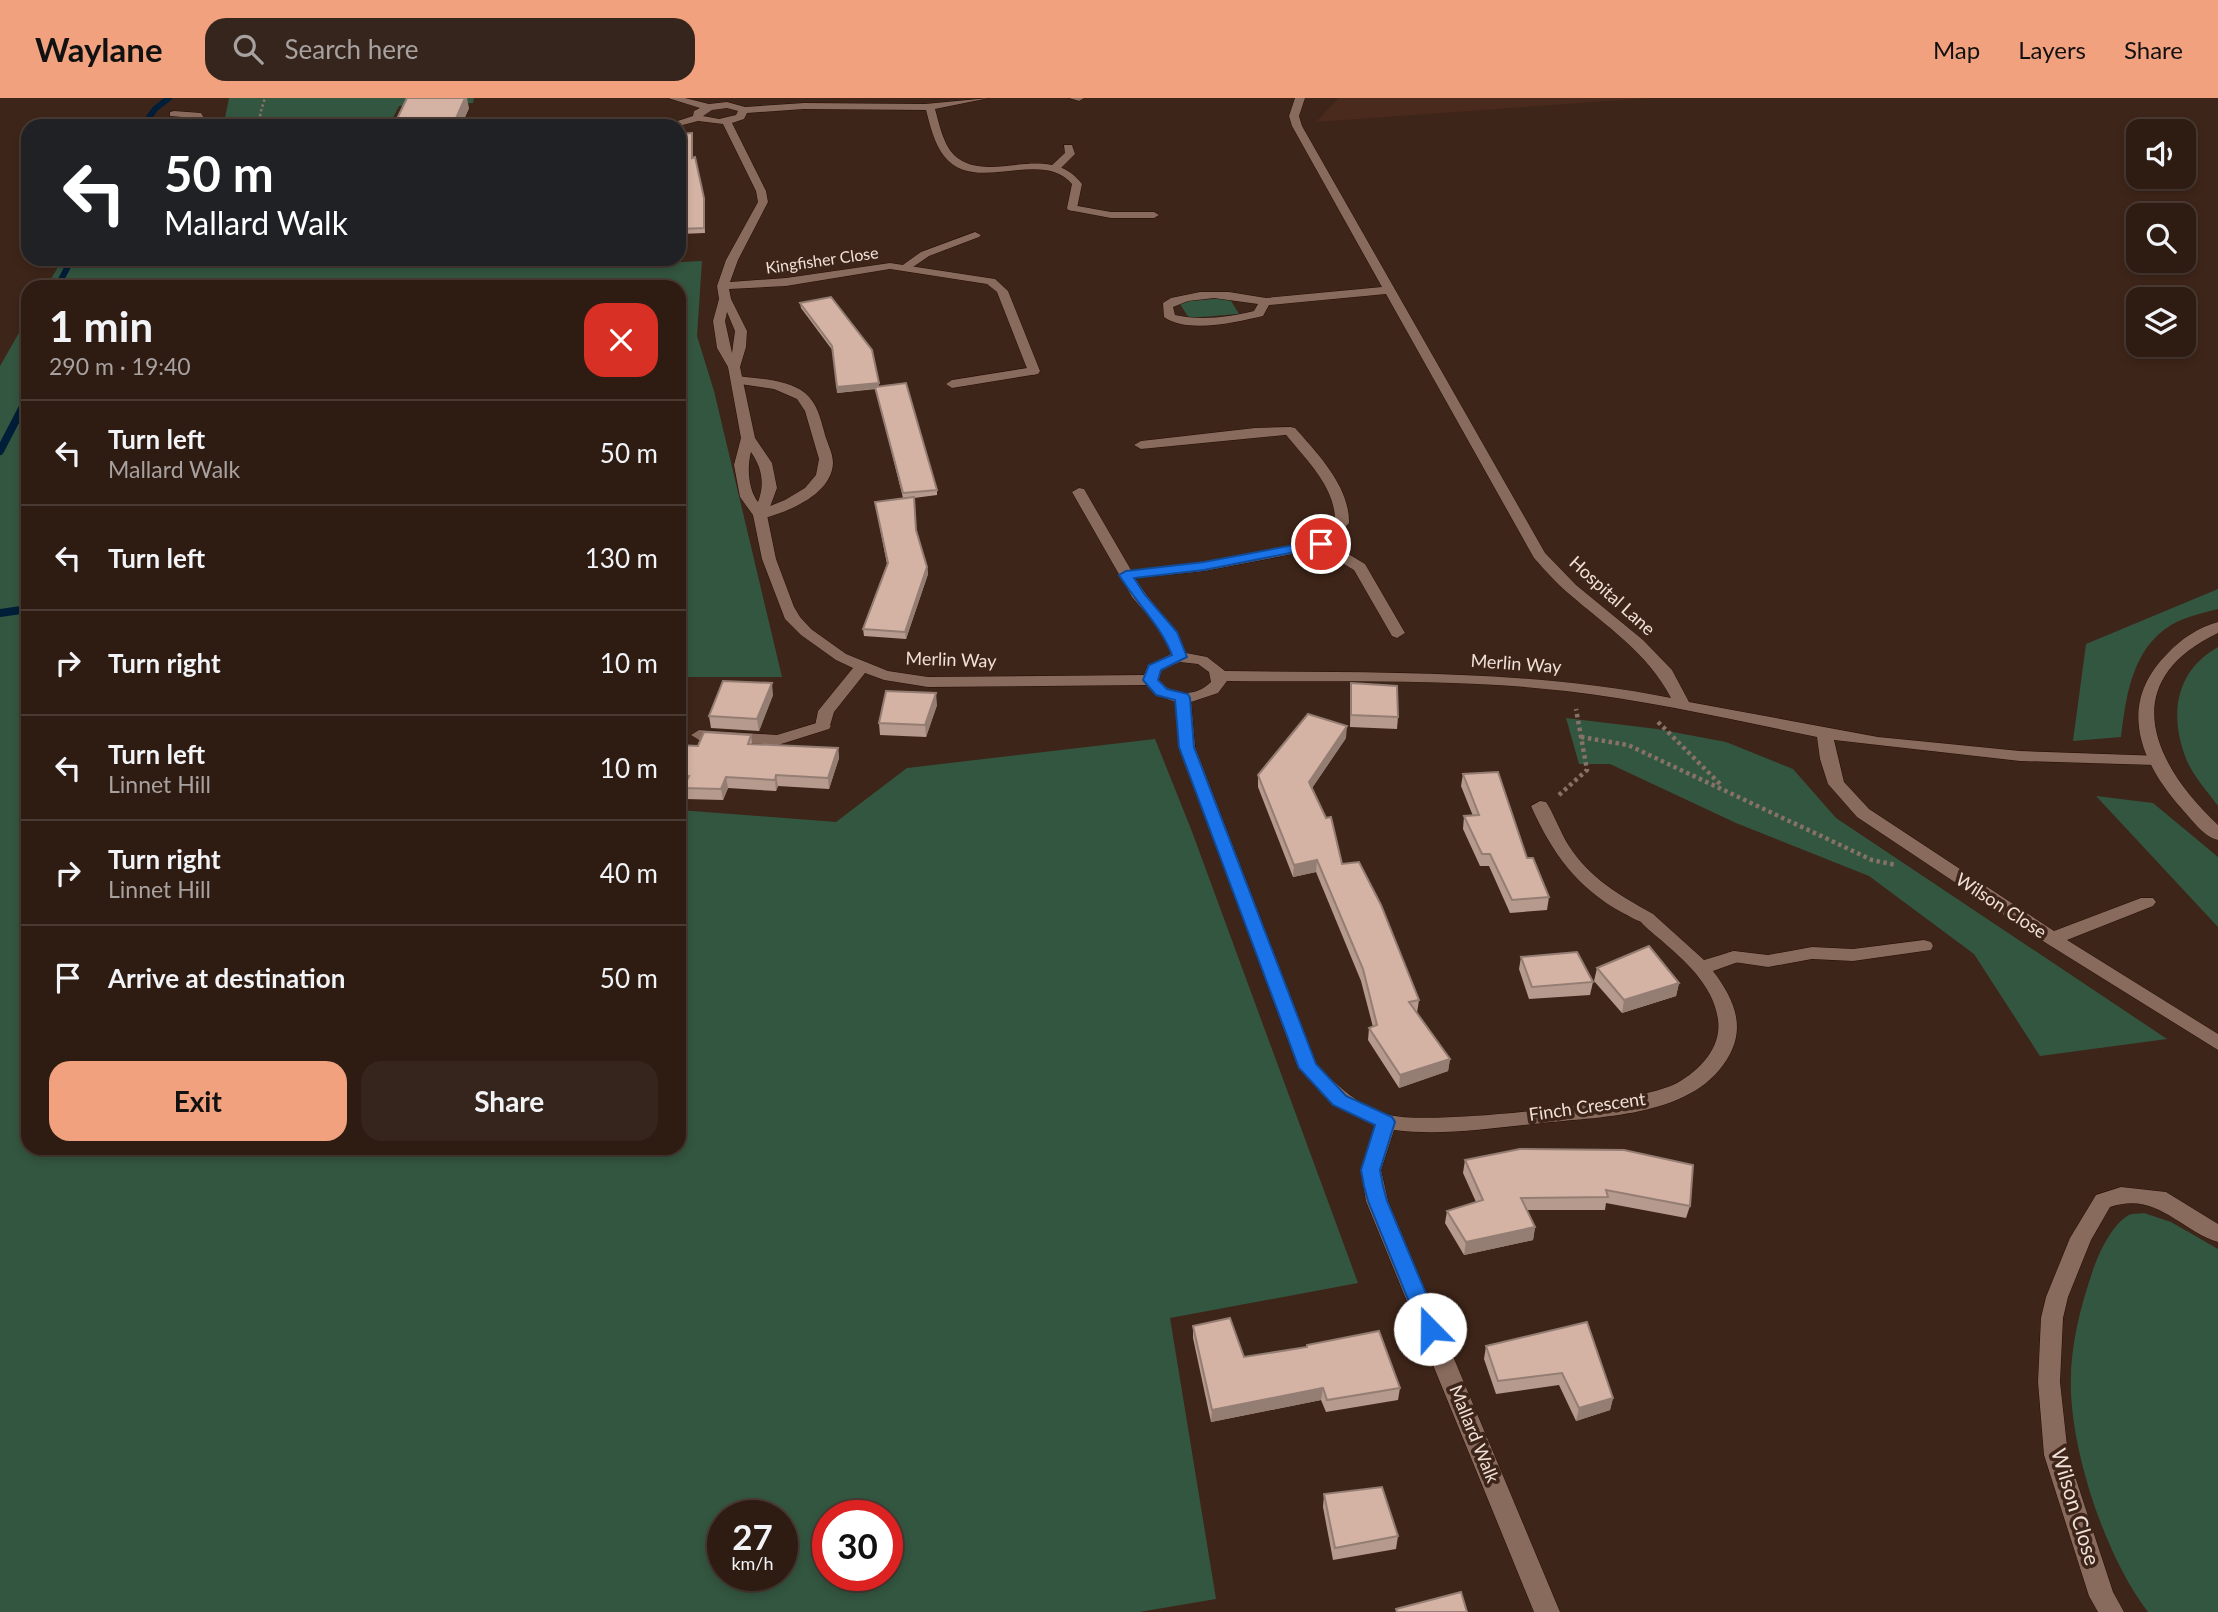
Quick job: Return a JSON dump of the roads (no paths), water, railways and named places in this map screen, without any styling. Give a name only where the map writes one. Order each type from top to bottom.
[{"type":"street","points":[[673,98],[708,107],[731,105],[744,110],[929,105],[984,98]]},
{"type":"street","name":"Hospital Lane","points":[[1300,98],[1294,116],[1297,126],[1387,290],[1539,555],[1571,588],[1638,643],[1666,673],[1682,704]]},
{"type":"street","points":[[197,115],[206,104]]},
{"type":"street","points":[[929,105],[949,156],[962,165],[986,169],[1055,169],[1075,179],[1077,191],[1072,208],[1111,215],[1154,215]]},
{"type":"street","points":[[698,118],[698,113],[708,107]]},
{"type":"street","points":[[686,121],[698,118],[726,121],[740,117],[744,110]]},
{"type":"street","points":[[174,114],[197,115]]},
{"type":"street","points":[[197,115],[200,119]]},
{"type":"street","name":"Merlin Way","points":[[726,121],[761,191],[763,202],[732,260],[719,321],[723,348],[736,373],[748,438],[765,463],[770,488],[760,515]]},
{"type":"street","points":[[1055,169],[1070,154],[1068,147]]},
{"type":"street","points":[[906,267],[925,254],[975,235]]},
{"type":"street","name":"Kingfisher Close","points":[[724,293],[890,266],[979,278],[997,285],[1034,371],[952,384]]},
{"type":"street","points":[[1265,302],[1259,313],[1248,316],[1187,322],[1170,317],[1167,306],[1181,298],[1231,294],[1251,296],[1265,302],[1387,290]]},
{"type":"street","name":"Merlin Way","points":[[724,293],[738,319],[743,340],[736,373]]},
{"type":"street","points":[[736,373],[802,398],[811,410],[826,458],[824,472],[815,486],[781,508],[760,515]]},
{"type":"street","points":[[1126,575],[1204,566],[1321,544],[1342,523],[1341,502],[1308,451],[1290,431],[1255,432],[1140,445]]},
{"type":"street","name":"Merlin Way","points":[[748,438],[741,466],[747,497],[760,515],[769,559],[793,619],[819,643],[862,667],[884,675],[928,682],[1151,680]]},
{"type":"street","points":[[1079,492],[1139,597],[1170,632],[1180,657]]},
{"type":"street","points":[[1321,544],[1360,567],[1397,633]]},
{"type":"street","points":[[2218,627],[2177,650],[2163,663],[2154,681],[2146,723],[2156,761],[2181,795],[2218,835]]},
{"type":"street","points":[[1180,657],[1211,664],[1220,677],[1214,690],[1182,698],[1161,692],[1151,680],[1154,668],[1180,657]]},
{"type":"street","points":[[699,735],[778,740],[823,726],[826,711],[862,667]]},
{"type":"street","name":"Merlin Way","points":[[1220,677],[1470,679],[1572,687],[1682,704]]},
{"type":"street","points":[[1182,698],[1187,747],[1308,1068],[1339,1100],[1385,1122]]},
{"type":"street","points":[[1682,704],[1825,734],[2020,756],[2156,761]]},
{"type":"street","name":"Wilson Close","points":[[1825,734],[1828,759],[1836,784],[1863,813],[2052,939],[2218,1043]]},
{"type":"street","name":"Finch Crescent","points":[[1385,1122],[1414,1126],[1442,1125],[1604,1108],[1672,1093],[1699,1079],[1715,1063],[1725,1046],[1728,1022],[1720,995],[1701,968],[1647,918],[1606,898],[1580,874],[1561,851],[1540,806]]},
{"type":"street","points":[[2052,939],[2147,902]]},
{"type":"street","points":[[1701,968],[1734,957],[1768,961],[1812,953],[1853,955],[1924,946]]},
{"type":"street","name":"Mallard Walk","points":[[1385,1122],[1371,1170],[1377,1201],[1547,1612]]},
{"type":"street","name":"Wilson Close","points":[[2111,1612],[2102,1596],[2056,1455],[2049,1382],[2052,1318],[2057,1297],[2081,1238],[2103,1201],[2121,1195],[2159,1198],[2218,1234]]},
{"type":"waterway","points":[[148,119],[169,98]]},
{"type":"waterway","points":[[61,280],[68,266]]},
{"type":"waterway","points":[[0,451],[21,410]]},
{"type":"waterway","points":[[0,613],[21,610]]}]
